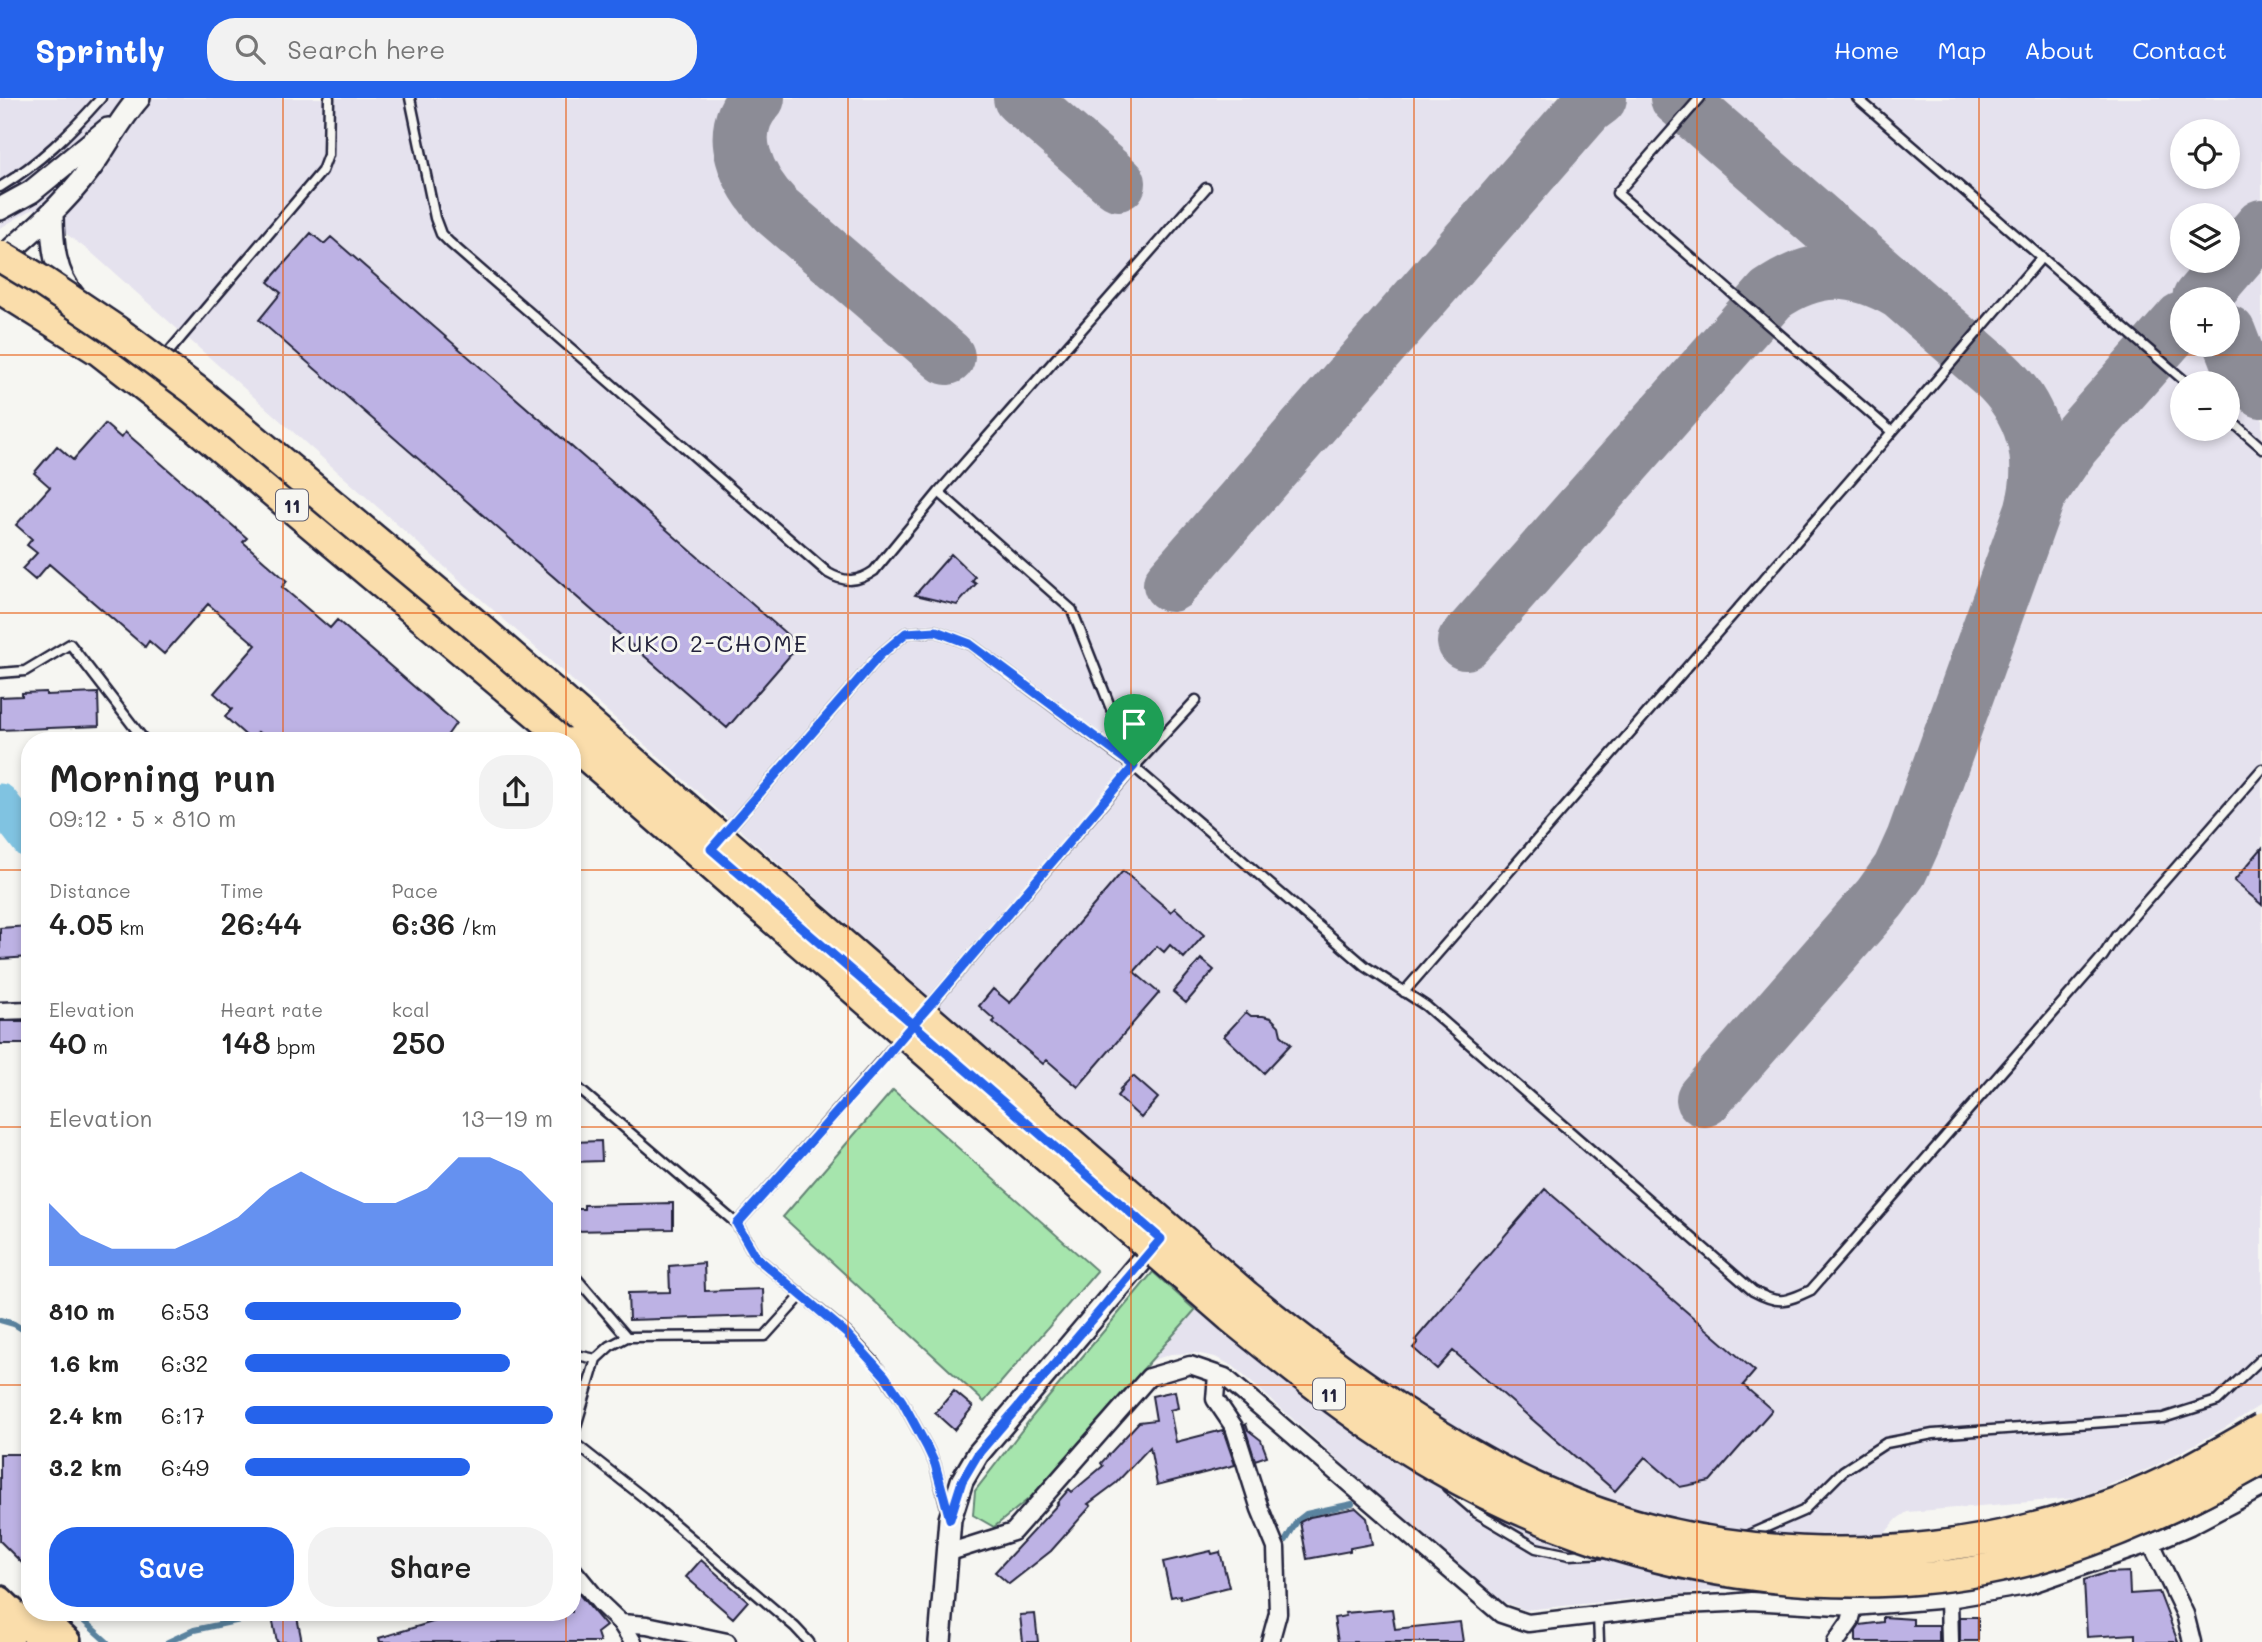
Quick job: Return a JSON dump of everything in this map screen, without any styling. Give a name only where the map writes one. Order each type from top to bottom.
[{"type":"highway","name":"11","points":[[0,258],[43,282],[116,331],[195,390],[472,622],[1257,1305],[1366,1389],[1495,1469],[1579,1506],[1623,1521],[1700,1541],[1783,1552],[1889,1552],[1979,1542],[2048,1527],[2121,1502],[2192,1469],[2262,1429]]},
{"type":"highway","name":"11","points":[[0,288],[99,351],[186,418],[559,732]]},
{"type":"highway","name":"11","points":[[581,751],[1263,1343],[1395,1441],[1436,1466],[1530,1514],[1614,1546],[1696,1566],[1782,1578],[1889,1580],[1998,1566],[2055,1552],[2127,1527],[2205,1492],[2262,1459]]},
{"type":"main road","points":[[0,1579],[21,1599]]},
{"type":"main road","points":[[0,1600],[21,1620]]},
{"type":"main road","points":[[22,1621],[44,1642]]},
{"type":"main road","points":[[45,1621],[67,1642]]},
{"type":"main road","points":[[0,1631],[10,1642]]},
{"type":"street","points":[[0,209],[31,192],[121,118],[139,98]]},
{"type":"street","points":[[121,118],[90,170],[52,213],[0,258],[90,316],[574,732]]},
{"type":"street","points":[[52,213],[52,240],[56,264],[67,288],[90,316]]},
{"type":"street","points":[[581,738],[1166,1243],[978,1454],[962,1481],[950,1519],[940,1642]]},
{"type":"street","points":[[0,1011],[21,1010]]},
{"type":"street","points":[[947,1553],[1013,1532],[1149,1377],[1190,1365],[1224,1377],[1502,1614],[1528,1623],[1683,1605],[1751,1601],[1854,1607],[1950,1600],[2026,1586],[2151,1543],[2262,1488]]},
{"type":"street","points":[[1217,1375],[1215,1399],[1234,1427],[1260,1509],[1276,1548],[1278,1613],[1270,1642]]},
{"type":"street","points":[[2151,1543],[2185,1614],[2192,1642]]},
{"type":"street","points":[[581,1580],[621,1623],[633,1642]]},
{"type":"street","points":[[1950,1600],[1950,1642]]},
{"type":"street","points":[[1838,1641],[1850,1622],[1854,1607]]},
{"type":"street","points":[[621,1623],[647,1625],[727,1642]]},
{"type":"lane","points":[[0,187],[44,158],[101,98]]},
{"type":"lane","points":[[153,371],[323,171],[328,155],[329,98]]},
{"type":"lane","points":[[410,98],[435,218],[441,234],[828,573],[840,580],[862,579],[874,571],[939,492],[1206,188]]},
{"type":"lane","points":[[1700,98],[1617,193],[1892,432]]},
{"type":"lane","points":[[1857,98],[2173,371]]},
{"type":"lane","points":[[1404,992],[2042,257]]},
{"type":"lane","points":[[2240,429],[2262,448]]},
{"type":"lane","points":[[939,492],[1072,610],[1134,766]]},
{"type":"lane","points":[[711,849],[880,655],[906,633],[936,631],[970,644],[1134,766],[1365,966],[1426,1006],[1753,1292],[1772,1302],[1792,1299],[1811,1290],[2104,956],[2116,936],[2262,769]]},
{"type":"lane","points":[[0,673],[25,671],[70,644],[138,732]]},
{"type":"lane","points":[[737,1224],[914,1024],[1134,766],[1196,699]]},
{"type":"lane","points":[[581,1091],[737,1224],[756,1257],[846,1333],[879,1369],[902,1401],[935,1464],[950,1519]]},
{"type":"lane","points":[[581,1283],[627,1337]]},
{"type":"lane","points":[[581,1410],[596,1359],[610,1346],[627,1337],[765,1336],[802,1295]]},
{"type":"lane","points":[[581,1356],[596,1359]]},
{"type":"lane","points":[[1699,1550],[1712,1549],[1803,1511],[1843,1471],[1886,1443],[1933,1434],[2163,1418],[2217,1401],[2262,1358]]},
{"type":"lane","points":[[1308,1366],[1434,1476]]},
{"type":"lane","points":[[581,1447],[796,1627],[808,1642]]},
{"type":"lane","points":[[1445,1485],[1478,1513],[1536,1548],[1569,1555],[1673,1551]]},
{"type":"lane","points":[[1598,1615],[1600,1642]]},
{"type":"shaded area","points":[[0,98],[2262,98],[2262,1404],[2223,1429],[2153,1467],[2077,1498],[1907,1512],[1886,1532],[1866,1589],[1738,1588],[1525,1610],[1495,1599],[1233,1366],[1215,1357],[1195,1353],[1171,1354],[1143,1367],[1194,1310],[1153,1272],[1189,1229],[93,254],[33,209],[0,228]]},
{"type":"green space","points":[[893,1090],[1097,1271],[984,1402],[783,1217]]},
{"type":"green space","points":[[1153,1272],[1195,1310],[1031,1497],[994,1527],[973,1515],[975,1491],[1032,1417]]},
{"type":"building","points":[[311,233],[324,244],[331,237],[799,645],[727,728],[259,320],[281,293],[268,282]]},
{"type":"building","points":[[105,424],[121,438],[125,432],[247,538],[243,542],[287,581],[282,587],[330,628],[337,620],[456,723],[450,732],[242,732],[225,717],[232,709],[214,693],[256,645],[208,604],[164,654],[149,641],[145,647],[49,564],[35,580],[22,569],[37,553],[27,545],[32,539],[16,525],[50,487],[34,473],[57,446],[73,460]]},
{"type":"building","points":[[951,554],[975,577],[972,581],[976,584],[957,605],[915,595]]},
{"type":"building","points":[[46,692],[46,695],[98,693],[99,726],[0,730],[0,697]]},
{"type":"building","points":[[2262,848],[2262,905],[2234,881]]},
{"type":"building","points":[[1123,871],[1171,912],[1175,908],[1204,935],[1184,958],[1170,945],[1164,952],[1157,946],[1134,972],[1159,993],[1078,1087],[1047,1060],[1043,1064],[993,1022],[995,1020],[979,1006],[993,989],[1010,1003]]},
{"type":"building","points":[[21,927],[21,958],[0,959],[0,928]]},
{"type":"building","points":[[1201,959],[1214,970],[1186,1003],[1173,992]]},
{"type":"building","points":[[1246,1012],[1251,1016],[1271,1018],[1279,1026],[1281,1035],[1291,1044],[1264,1073],[1224,1036]]},
{"type":"building","points":[[0,1021],[21,1021],[21,1044],[0,1044]]},
{"type":"building","points":[[1133,1076],[1158,1098],[1141,1118],[1117,1096]]},
{"type":"building","points":[[601,1141],[602,1161],[581,1162],[581,1142]]},
{"type":"building","points":[[1545,1189],[1755,1371],[1743,1385],[1772,1410],[1710,1481],[1680,1487],[1645,1457],[1615,1491],[1453,1351],[1437,1369],[1413,1348],[1418,1342],[1415,1340]]},
{"type":"building","points":[[673,1203],[673,1229],[581,1231],[581,1209],[584,1209],[584,1205]]},
{"type":"building","points":[[704,1263],[705,1291],[763,1289],[764,1316],[629,1320],[628,1293],[670,1292],[669,1266]]},
{"type":"building","points":[[954,1391],[973,1407],[954,1430],[935,1413]]},
{"type":"building","points":[[1175,1391],[1178,1408],[1170,1410],[1176,1442],[1223,1430],[1235,1465],[1157,1485],[1150,1447],[1116,1483],[1088,1504],[1091,1506],[1051,1551],[1009,1584],[995,1572],[1069,1489],[1072,1492],[1103,1466],[1101,1463],[1139,1422],[1156,1420],[1152,1396]]},
{"type":"building","points":[[1246,1424],[1248,1430],[1261,1440],[1267,1456],[1255,1460],[1244,1425]]},
{"type":"building","points":[[0,1454],[21,1454],[21,1562],[0,1541]]},
{"type":"building","points":[[1356,1508],[1367,1518],[1372,1544],[1307,1559],[1300,1522],[1310,1517]]},
{"type":"building","points":[[1211,1551],[1212,1554],[1220,1552],[1229,1587],[1181,1599],[1180,1595],[1171,1597],[1163,1562]]},
{"type":"building","points":[[701,1560],[748,1601],[733,1618],[686,1577]]},
{"type":"building","points":[[2129,1572],[2130,1594],[2159,1592],[2178,1642],[2135,1642],[2135,1634],[2087,1637],[2084,1580],[2105,1573]]},
{"type":"building","points":[[581,1597],[606,1626],[597,1633],[600,1642],[380,1642],[379,1638],[436,1621],[581,1621]]},
{"type":"building","points":[[1392,1609],[1395,1629],[1460,1622],[1463,1642],[1338,1642],[1334,1618],[1346,1616],[1345,1613]]},
{"type":"building","points":[[1035,1614],[1038,1642],[1023,1642],[1020,1615]]},
{"type":"building","points":[[1883,1617],[1913,1619],[1913,1625],[1939,1625],[1939,1642],[1856,1642],[1856,1631],[1860,1625],[1883,1622]]},
{"type":"building","points":[[1960,1617],[1978,1617],[1978,1641],[1960,1641]]},
{"type":"building","points":[[273,1621],[298,1621],[302,1642],[277,1642]]},
{"type":"waterway","points":[[0,802],[21,829]]},
{"type":"waterway","points":[[0,1320],[21,1328]]},
{"type":"waterway","points":[[1286,1540],[1297,1521],[1306,1514],[1352,1504]]},
{"type":"waterway","points":[[84,1621],[107,1642]]},
{"type":"waterway","points":[[168,1642],[194,1630],[236,1621]]},
{"type":"taxiway","points":[[757,98],[747,112],[741,141],[743,156],[756,185],[776,210],[947,357]]},
{"type":"taxiway","points":[[1021,98],[1118,183]]},
{"type":"taxiway","points":[[1171,584],[1587,107],[1599,98]]},
{"type":"taxiway","points":[[1678,98],[2007,387],[2027,418],[2037,452],[2037,489],[2033,508]]},
{"type":"taxiway","points":[[2210,287],[2262,227]]},
{"type":"taxiway","points":[[1465,642],[1771,295],[1803,278],[1835,272],[1867,277],[1901,292]]},
{"type":"taxiway","points":[[1704,1099],[1880,898],[1900,870],[1914,839],[2038,495],[2072,445],[2170,334]]},
{"type":"taxiway","points":[[2237,357],[2262,390]]},
{"type":"district","name":"KUKO 2-CHOME","points":[[710,643]]},
{"type":"route","points":[[1134,766],[914,1024],[884,1059],[737,1224],[756,1257],[846,1333],[885,1376],[916,1424],[935,1464],[950,1519],[962,1481],[978,1454],[1161,1239],[914,1024],[711,849],[880,655],[906,633],[936,631],[970,644],[1134,766]]}]
